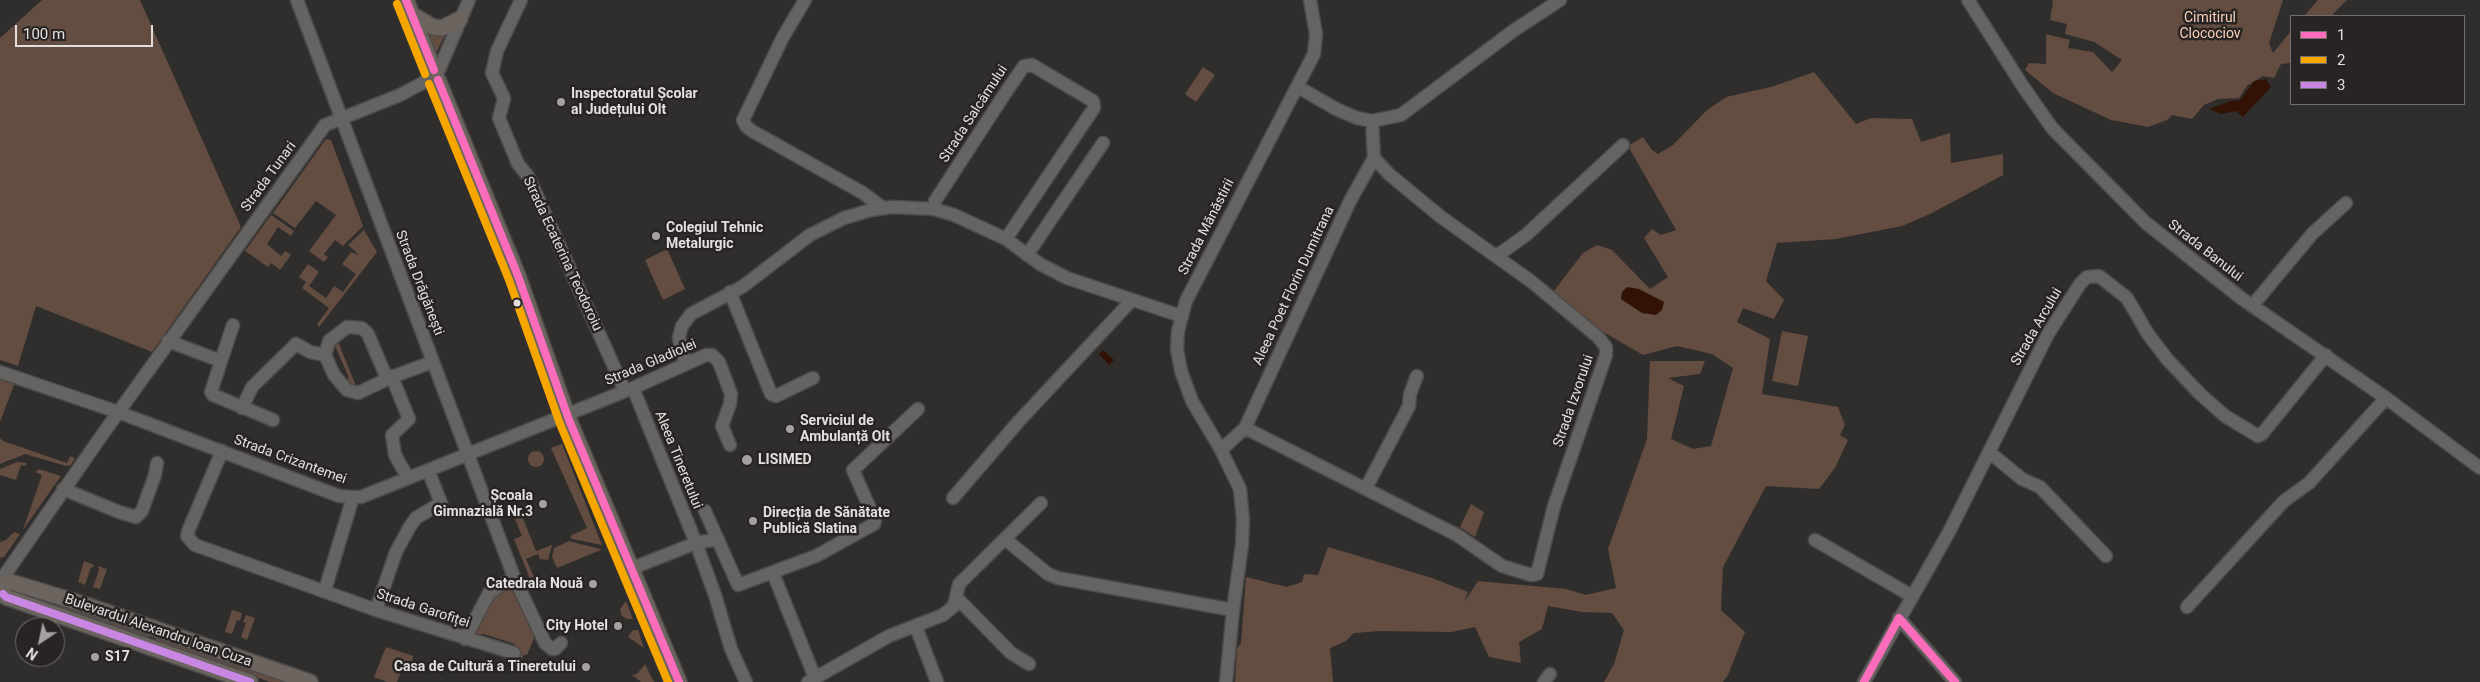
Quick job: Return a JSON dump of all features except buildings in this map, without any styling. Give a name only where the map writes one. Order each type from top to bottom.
[{"type":"main road","points":[[406,0],[518,276],[567,414],[679,682]]},
{"type":"main road","points":[[412,14],[433,27],[442,28],[460,19]]},
{"type":"main road","name":"Bulevardul Alexandru Ioan Cuza","points":[[250,682],[6,597],[2,586],[11,582],[82,604],[310,682]]},
{"type":"street","name":"Strada Drăgănești","points":[[298,0],[341,120],[514,577],[545,643],[552,649],[555,649],[561,643]]},
{"type":"street","points":[[436,74],[469,0]]},
{"type":"street","name":"Strada Ecaterina Teodoroiu","points":[[521,0],[497,51],[492,73],[504,98],[499,118],[518,164],[528,176],[629,390]]},
{"type":"street","points":[[804,0],[783,37],[743,120],[752,131],[863,193],[883,208]]},
{"type":"street","name":"Strada Mănăstirii","points":[[1226,682],[1242,545],[1243,520],[1240,489],[1221,450],[1192,401],[1182,371],[1178,349],[1181,316],[1190,292],[1310,64],[1316,44],[1315,23],[1310,0]]},
{"type":"street","points":[[1298,87],[1336,109],[1357,118],[1372,121],[1401,115],[1513,31],[1560,0]]},
{"type":"street","name":"Strada Banului","points":[[1968,0],[2052,128],[2146,223],[2252,306],[2326,355],[2480,468]]},
{"type":"street","name":"Strada Salcâmului","points":[[934,209],[935,201],[1008,89],[1024,66],[1032,65],[1093,102],[1094,108],[1006,239]]},
{"type":"street","name":"Strada Tunari","points":[[2,586],[63,489],[325,125],[400,95],[436,74]]},
{"type":"street","points":[[1372,121],[1374,158]]},
{"type":"street","points":[[1027,255],[1103,144]]},
{"type":"street","points":[[1498,256],[1526,236],[1623,145]]},
{"type":"street","name":"Strada Izvorului","points":[[1245,428],[1457,535],[1502,566],[1531,575],[1537,574],[1554,506],[1606,355],[1606,347],[1598,337],[1498,256],[1407,191],[1374,158]]},
{"type":"street","name":"Aleea Poet Florin Dumitrana","points":[[1245,428],[1350,201],[1374,158]]},
{"type":"street","points":[[2252,306],[2312,234],[2346,202]]},
{"type":"street","points":[[687,363],[681,352],[679,337],[682,326],[691,314],[748,282],[810,235],[844,218],[883,208],[934,209],[954,215],[1006,239],[1027,255],[1067,278],[1181,316]]},
{"type":"street","name":"Strada Arcului","points":[[1864,682],[1949,532],[2048,334],[2080,284],[2087,277],[2099,276],[2127,298],[2148,334],[2167,359],[2199,393],[2225,416],[2258,436],[2262,434],[2326,355]]},
{"type":"street","points":[[730,292],[771,394],[776,396],[813,378]]},
{"type":"street","points":[[953,498],[1019,421],[1132,300]]},
{"type":"street","points":[[233,325],[211,392],[242,408],[273,420]]},
{"type":"street","points":[[408,478],[395,455],[392,435],[409,419],[392,377],[385,374],[368,334],[362,328],[347,327],[329,341],[324,355],[334,374],[347,390],[358,393],[392,377],[432,362]]},
{"type":"street","points":[[168,341],[221,361]]},
{"type":"street","points":[[242,408],[252,387],[296,344],[310,352],[324,355]]},
{"type":"street","name":"Strada Gladiolei","points":[[567,414],[629,390],[687,363],[712,355],[719,362],[730,394],[730,404],[722,426],[730,445]]},
{"type":"street","name":"Strada Crizantemei","points":[[0,372],[118,412],[339,496],[361,497],[567,414]]},
{"type":"street","points":[[1366,488],[1409,406],[1410,394],[1417,376]]},
{"type":"street","name":"Aleea Tineretului","points":[[629,390],[696,543],[715,595],[731,649],[746,682]]},
{"type":"street","points":[[2187,607],[2284,501],[2309,483],[2386,398]]},
{"type":"street","name":"Aleea Tineretului","points":[[705,511],[738,585],[816,556],[874,524],[876,520],[853,470],[918,409]]},
{"type":"street","points":[[1221,450],[1245,428]]},
{"type":"street","name":"Strada Garofiței","points":[[222,451],[187,536],[195,545],[325,590],[376,610],[514,653]]},
{"type":"street","points":[[1989,452],[2022,479],[2040,487],[2106,556]]},
{"type":"street","points":[[63,489],[136,517],[142,511],[155,475],[157,463]]},
{"type":"street","points":[[376,610],[396,552],[409,528],[416,518],[440,503],[428,470]]},
{"type":"street","points":[[325,590],[353,497]]},
{"type":"street","points":[[773,573],[812,680],[889,636],[943,615],[954,606],[958,599],[959,584],[1041,503]]},
{"type":"street","points":[[630,568],[696,543],[718,539]]},
{"type":"street","points":[[1005,539],[1048,574],[1058,578],[1233,610]]},
{"type":"street","points":[[1815,540],[1912,596]]},
{"type":"street","points":[[465,639],[489,593],[514,577]]},
{"type":"street","points":[[958,599],[1010,653],[1029,664]]},
{"type":"street","points":[[1899,618],[1955,682]]},
{"type":"street","points":[[916,626],[937,682]]},
{"type":"green space","points":[[42,0],[140,0],[241,227],[152,352],[36,306],[18,366],[0,360],[0,38]]},
{"type":"green space","name":"Cimitirul Clocociov","points":[[2052,0],[2283,0],[2269,43],[2273,53],[2290,32],[2290,63],[2281,64],[2274,78],[2263,76],[2247,86],[2239,98],[2218,99],[2204,105],[2192,119],[2172,115],[2167,120],[2148,127],[2111,120],[2053,93],[2025,70],[2029,63],[2046,64],[2046,34],[2070,40],[2068,48],[2093,52],[2112,72],[2122,60],[2094,42],[2065,34],[2067,24],[2050,20]]},
{"type":"green space","points":[[2318,0],[2347,0],[2332,15],[2305,15]]},
{"type":"green space","points":[[424,28],[448,29],[434,57]]},
{"type":"green space","points":[[1203,67],[1215,75],[1196,102],[1185,94]]},
{"type":"green space","points":[[1814,72],[1856,124],[1871,118],[1912,119],[1921,142],[1950,133],[1951,163],[2003,154],[2003,175],[1930,214],[1902,226],[1836,239],[1777,243],[1766,281],[1784,300],[1774,319],[1743,308],[1737,322],[1770,339],[1762,394],[1838,407],[1845,425],[1840,435],[1848,440],[1835,468],[1819,489],[1766,486],[1723,567],[1721,610],[1745,632],[1728,675],[1723,682],[1604,682],[1614,664],[1624,630],[1612,613],[1582,612],[1548,606],[1542,629],[1519,642],[1521,663],[1489,657],[1475,627],[1452,632],[1379,631],[1354,633],[1346,641],[1330,648],[1333,682],[1235,682],[1237,648],[1241,643],[1246,577],[1287,587],[1302,582],[1304,574],[1318,575],[1328,547],[1432,578],[1468,592],[1464,602],[1478,581],[1566,589],[1586,595],[1616,588],[1608,549],[1647,439],[1650,361],[1705,361],[1700,374],[1668,378],[1684,386],[1671,439],[1693,449],[1711,446],[1733,368],[1712,354],[1677,346],[1643,355],[1593,326],[1553,292],[1583,253],[1597,245],[1612,250],[1650,289],[1668,277],[1644,238],[1652,229],[1661,235],[1676,230],[1628,146],[1643,137],[1652,150],[1658,154],[1673,145],[1706,111],[1726,97],[1771,87]]},
{"type":"green space","points":[[326,139],[331,140],[363,226],[343,246],[335,240],[324,254],[328,257],[324,262],[309,251],[336,215],[316,201],[295,228],[273,213]]},
{"type":"green space","points":[[271,215],[294,231],[291,236],[278,227],[267,244],[281,256],[285,251],[291,255],[280,270],[271,263],[268,267],[245,251]]},
{"type":"green space","points":[[364,230],[377,252],[319,327],[317,324],[329,308],[302,288],[306,282],[299,277],[308,264],[319,272],[309,286],[326,298],[334,286],[343,292],[356,274],[342,264],[351,252],[359,255],[348,245]]},
{"type":"green space","points":[[667,249],[685,289],[663,300],[645,260]]},
{"type":"green space","points":[[1782,331],[1808,336],[1798,386],[1772,381]]},
{"type":"green space","points":[[337,339],[356,386],[344,380],[349,378],[335,346],[333,346]]},
{"type":"green space","points":[[0,377],[15,382],[0,422]]},
{"type":"green space","points":[[0,438],[3,441],[67,463],[70,456],[75,458],[71,465],[66,466],[25,454],[0,464]]},
{"type":"green space","points":[[562,444],[602,545],[572,539],[570,536],[587,528],[551,448]]},
{"type":"green space","points":[[533,451],[539,451],[544,456],[542,465],[533,467],[528,462],[528,456]]},
{"type":"green space","points":[[17,462],[27,463],[25,466],[21,465],[16,480],[0,475],[0,469]]},
{"type":"green space","points":[[39,469],[61,476],[23,530],[42,475],[35,472]]},
{"type":"green space","points":[[1471,504],[1484,512],[1475,537],[1460,527]]},
{"type":"green space","points":[[522,516],[536,551],[552,545],[548,560],[540,559],[538,554],[526,559],[534,577],[530,579],[514,539],[522,536],[515,519]]},
{"type":"green space","points":[[14,532],[20,534],[4,557],[0,558],[0,542],[6,540]]},
{"type":"green space","points":[[569,541],[601,550],[557,568],[552,557],[554,548]]},
{"type":"green space","points":[[84,561],[94,565],[93,568],[91,567],[85,585],[78,582]]},
{"type":"green space","points":[[98,566],[107,569],[100,589],[93,587],[99,570]]},
{"type":"green space","points":[[510,582],[535,636],[527,655],[524,655],[522,658],[515,656],[515,644],[484,634],[475,634],[488,598]]},
{"type":"green space","points":[[13,591],[55,606],[76,607],[150,633],[147,642],[12,595]]},
{"type":"green space","points":[[626,601],[633,619],[627,619],[622,616],[620,609]]},
{"type":"green space","points":[[232,610],[242,613],[240,621],[237,620],[232,634],[225,632]]},
{"type":"green space","points":[[246,615],[255,618],[247,640],[241,637],[246,623],[243,622]]},
{"type":"green space","points":[[633,630],[638,630],[644,648],[628,637]]},
{"type":"green space","points":[[158,633],[299,682],[270,682],[155,642]]},
{"type":"green space","points":[[386,647],[413,656],[412,661],[405,661],[397,682],[387,682],[374,677]]},
{"type":"green space","points":[[645,664],[654,682],[641,682],[632,675],[637,674]]},
{"type":"shaded area","points":[[2266,79],[2271,87],[2243,117],[2236,111],[2221,114],[2209,109],[2230,101],[2240,100],[2254,81]]},
{"type":"shaded area","points":[[1627,287],[1639,289],[1664,302],[1662,310],[1656,315],[1642,313],[1621,299],[1622,292]]},
{"type":"shaded area","points":[[1103,350],[1114,360],[1109,365],[1099,354]]},
{"type":"transit line","name":"1","points":[[406,0],[434,70]]},
{"type":"transit line","name":"2","points":[[397,4],[425,74]]},
{"type":"transit line","name":"1","points":[[438,80],[518,276],[569,420],[679,682]]},
{"type":"transit line","name":"2","points":[[429,84],[509,280],[560,424],[668,682]]},
{"type":"transit line","name":"3","points":[[3,594],[6,597],[250,682]]},
{"type":"transit line","name":"1","points":[[1864,682],[1899,618],[1955,682]]},
{"type":"place","name":"Inspectoratul Școlar al Județului Olt","points":[[561,102]]},
{"type":"place","name":"Colegiul Tehnic Metalurgic","points":[[656,236]]},
{"type":"place","name":"Serviciul de Ambulanță Olt","points":[[790,429]]},
{"type":"place","name":"LISIMED","points":[[747,460]]},
{"type":"place","name":"Școala Gimnazială Nr.3","points":[[543,504]]},
{"type":"place","name":"Direcția de Sănătate Publică Slatina","points":[[753,521]]},
{"type":"place","name":"Catedrala Nouă","points":[[593,584]]},
{"type":"place","name":"City Hotel","points":[[618,626]]},
{"type":"place","name":"S17","points":[[95,657]]},
{"type":"place","name":"Casa de Cultură a Tineretului","points":[[586,667]]}]
